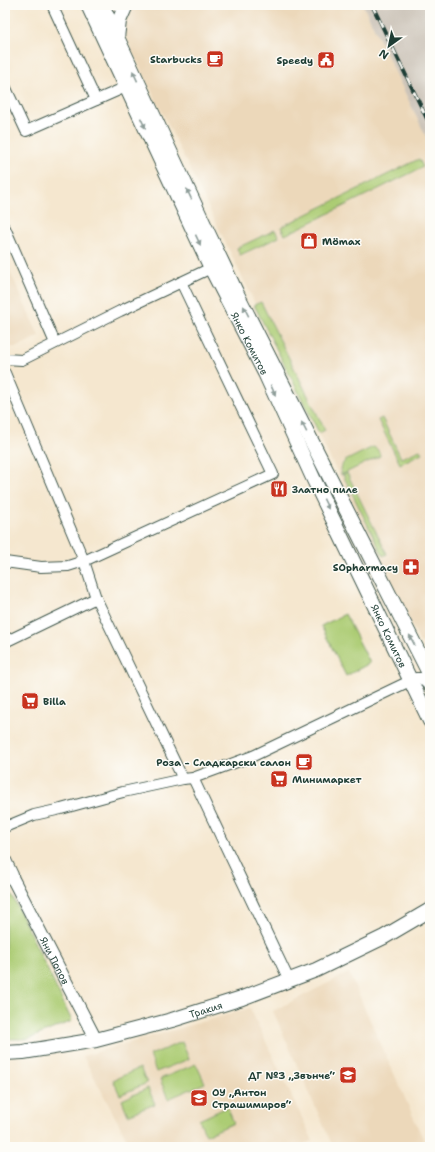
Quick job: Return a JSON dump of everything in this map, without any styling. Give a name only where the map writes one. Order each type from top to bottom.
[{"type":"main road","name":"Янко Комитов","points":[[88,5],[101,13],[117,38],[236,292],[430,675]]},
{"type":"main road","points":[[117,38],[119,21],[126,5]]},
{"type":"main road","name":"Янко Комитов","points":[[101,13],[126,87],[212,268],[265,373],[430,721]]},
{"type":"main road","name":"Тракия","points":[[5,1053],[23,1052],[96,1040],[172,1020],[254,994],[316,970],[396,930],[430,910]]},
{"type":"main road","name":"Тракия","points":[[396,930],[430,922]]},
{"type":"street","points":[[52,5],[96,100]]},
{"type":"street","points":[[5,86],[26,131],[126,87]]},
{"type":"street","points":[[5,228],[55,343]]},
{"type":"street","points":[[5,359],[22,360],[120,311],[212,268]]},
{"type":"street","points":[[5,562],[41,567],[68,566],[84,561],[273,474],[181,282]]},
{"type":"street","points":[[5,373],[84,561],[96,598],[289,980]]},
{"type":"street","points":[[5,642],[96,598]]},
{"type":"street","points":[[5,827],[34,814],[188,778],[253,756],[416,678],[421,678],[430,687]]},
{"type":"street","name":"Яни Попов","points":[[5,858],[13,875],[14,881]]},
{"type":"street","name":"Яни Попов","points":[[5,872],[14,881],[96,1040]]},
{"type":"shaded area","points":[[110,5],[363,5],[430,145],[430,639],[420,643]]},
{"type":"shaded area","points":[[363,5],[430,5],[430,145]]},
{"type":"shaded area","points":[[5,260],[39,336],[17,347],[5,347]]},
{"type":"shaded area","name":"ДГ №3 „Звънче“","points":[[348,973],[425,1143],[411,1147],[333,1147],[273,1011]]},
{"type":"shaded area","name":"ОУ „Антон Страшимиров“","points":[[250,1008],[313,1141],[297,1147],[131,1147],[83,1056]]},
{"type":"green space","points":[[419,159],[423,167],[285,235],[281,227]]},
{"type":"green space","points":[[275,230],[279,237],[240,255],[237,248]]},
{"type":"green space","points":[[261,302],[325,430],[319,433],[254,305]]},
{"type":"green space","points":[[382,418],[401,458],[420,450],[422,453],[400,464],[378,420]]},
{"type":"green space","points":[[373,447],[378,450],[380,456],[341,475],[342,467],[345,461]]},
{"type":"green space","points":[[347,473],[387,554],[383,556],[343,475]]},
{"type":"green space","points":[[345,614],[370,663],[346,676],[321,626]]},
{"type":"green space","points":[[5,887],[9,889],[72,1021],[28,1039],[5,1039]]},
{"type":"green space","points":[[182,1042],[189,1059],[156,1072],[150,1055]]},
{"type":"green space","points":[[196,1064],[205,1083],[168,1099],[160,1079]]},
{"type":"green space","points":[[140,1068],[147,1083],[120,1095],[113,1080]]},
{"type":"green space","points":[[148,1088],[155,1104],[128,1115],[122,1100]]},
{"type":"green space","points":[[227,1107],[234,1123],[206,1135],[199,1120]]},
{"type":"railway","points":[[372,5],[430,125]]},
{"type":"place","name":"Starbucks","points":[[215,59]]},
{"type":"place","name":"Speedy","points":[[326,60]]},
{"type":"place","name":"Mömax","points":[[309,241]]},
{"type":"place","name":"Златно пиле","points":[[279,489]]},
{"type":"place","name":"SOpharmacy","points":[[411,567]]},
{"type":"place","name":"Billa","points":[[30,701]]},
{"type":"place","name":"Роза - Сладкарски салон","points":[[304,762]]},
{"type":"place","name":"Минимаркет","points":[[279,779]]},
{"type":"place","name":"ДГ №3 „Звънче“","points":[[348,1075]]},
{"type":"place","name":"ОУ „Антон Страшимиров“","points":[[199,1098]]}]
